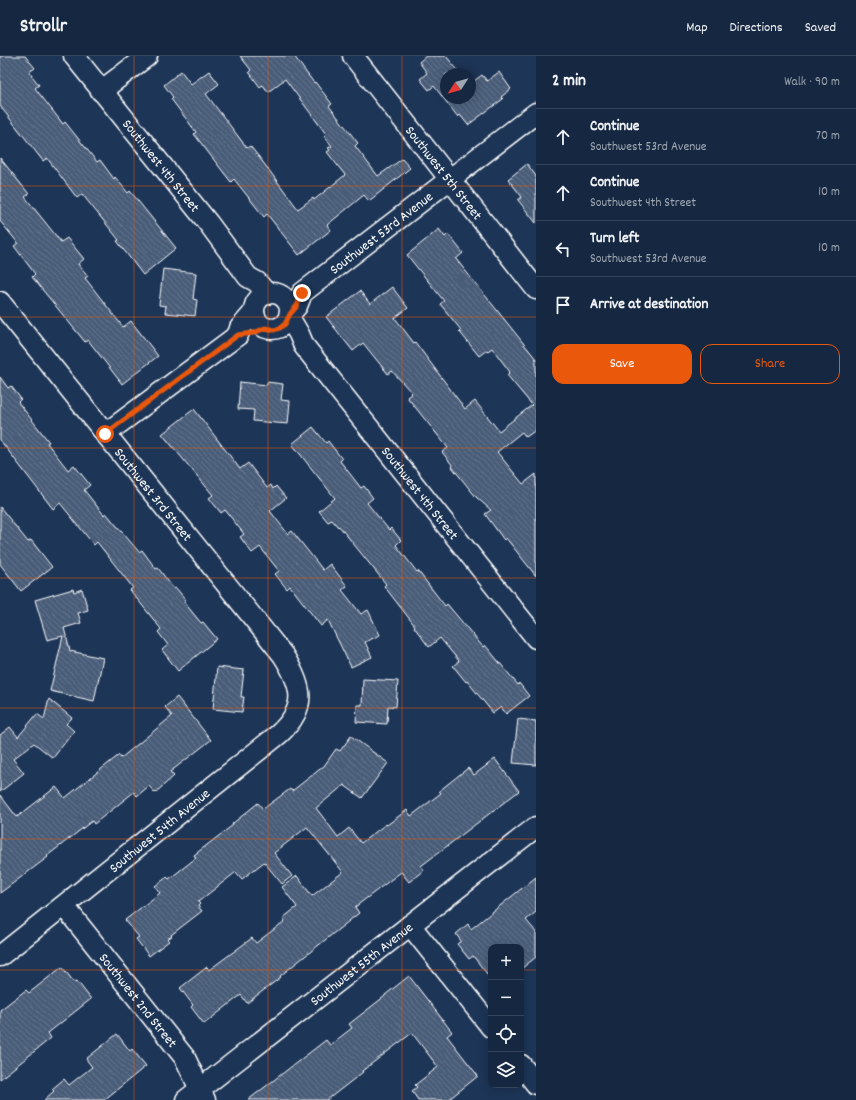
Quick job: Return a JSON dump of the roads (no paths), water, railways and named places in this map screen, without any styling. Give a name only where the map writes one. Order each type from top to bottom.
[{"type":"street","name":"Southwest 4th Street","points":[[74,56],[209,224],[248,276],[252,296],[276,310],[299,334],[304,346],[536,638]]},
{"type":"street","points":[[101,91],[147,56]]},
{"type":"street","name":"Southwest 5th Street","points":[[353,56],[536,289]]},
{"type":"street","name":"Southwest 53rd Avenue","points":[[105,434],[238,335],[254,333],[276,310],[450,180],[536,113]]},
{"type":"street","name":"Southwest 3rd Street","points":[[0,302],[283,655],[291,668],[299,690]]},
{"type":"street","name":"Southwest 54th Avenue","points":[[0,956],[287,726],[294,717],[299,704],[299,690]]},
{"type":"street","name":"Southwest 55th Avenue","points":[[197,1096],[410,925],[536,827]]},
{"type":"street","name":"Southwest 2nd Street","points":[[64,906],[185,1058],[197,1096]]},
{"type":"street","points":[[410,925],[488,1023]]},
{"type":"street","points":[[524,1069],[536,1084]]}]
